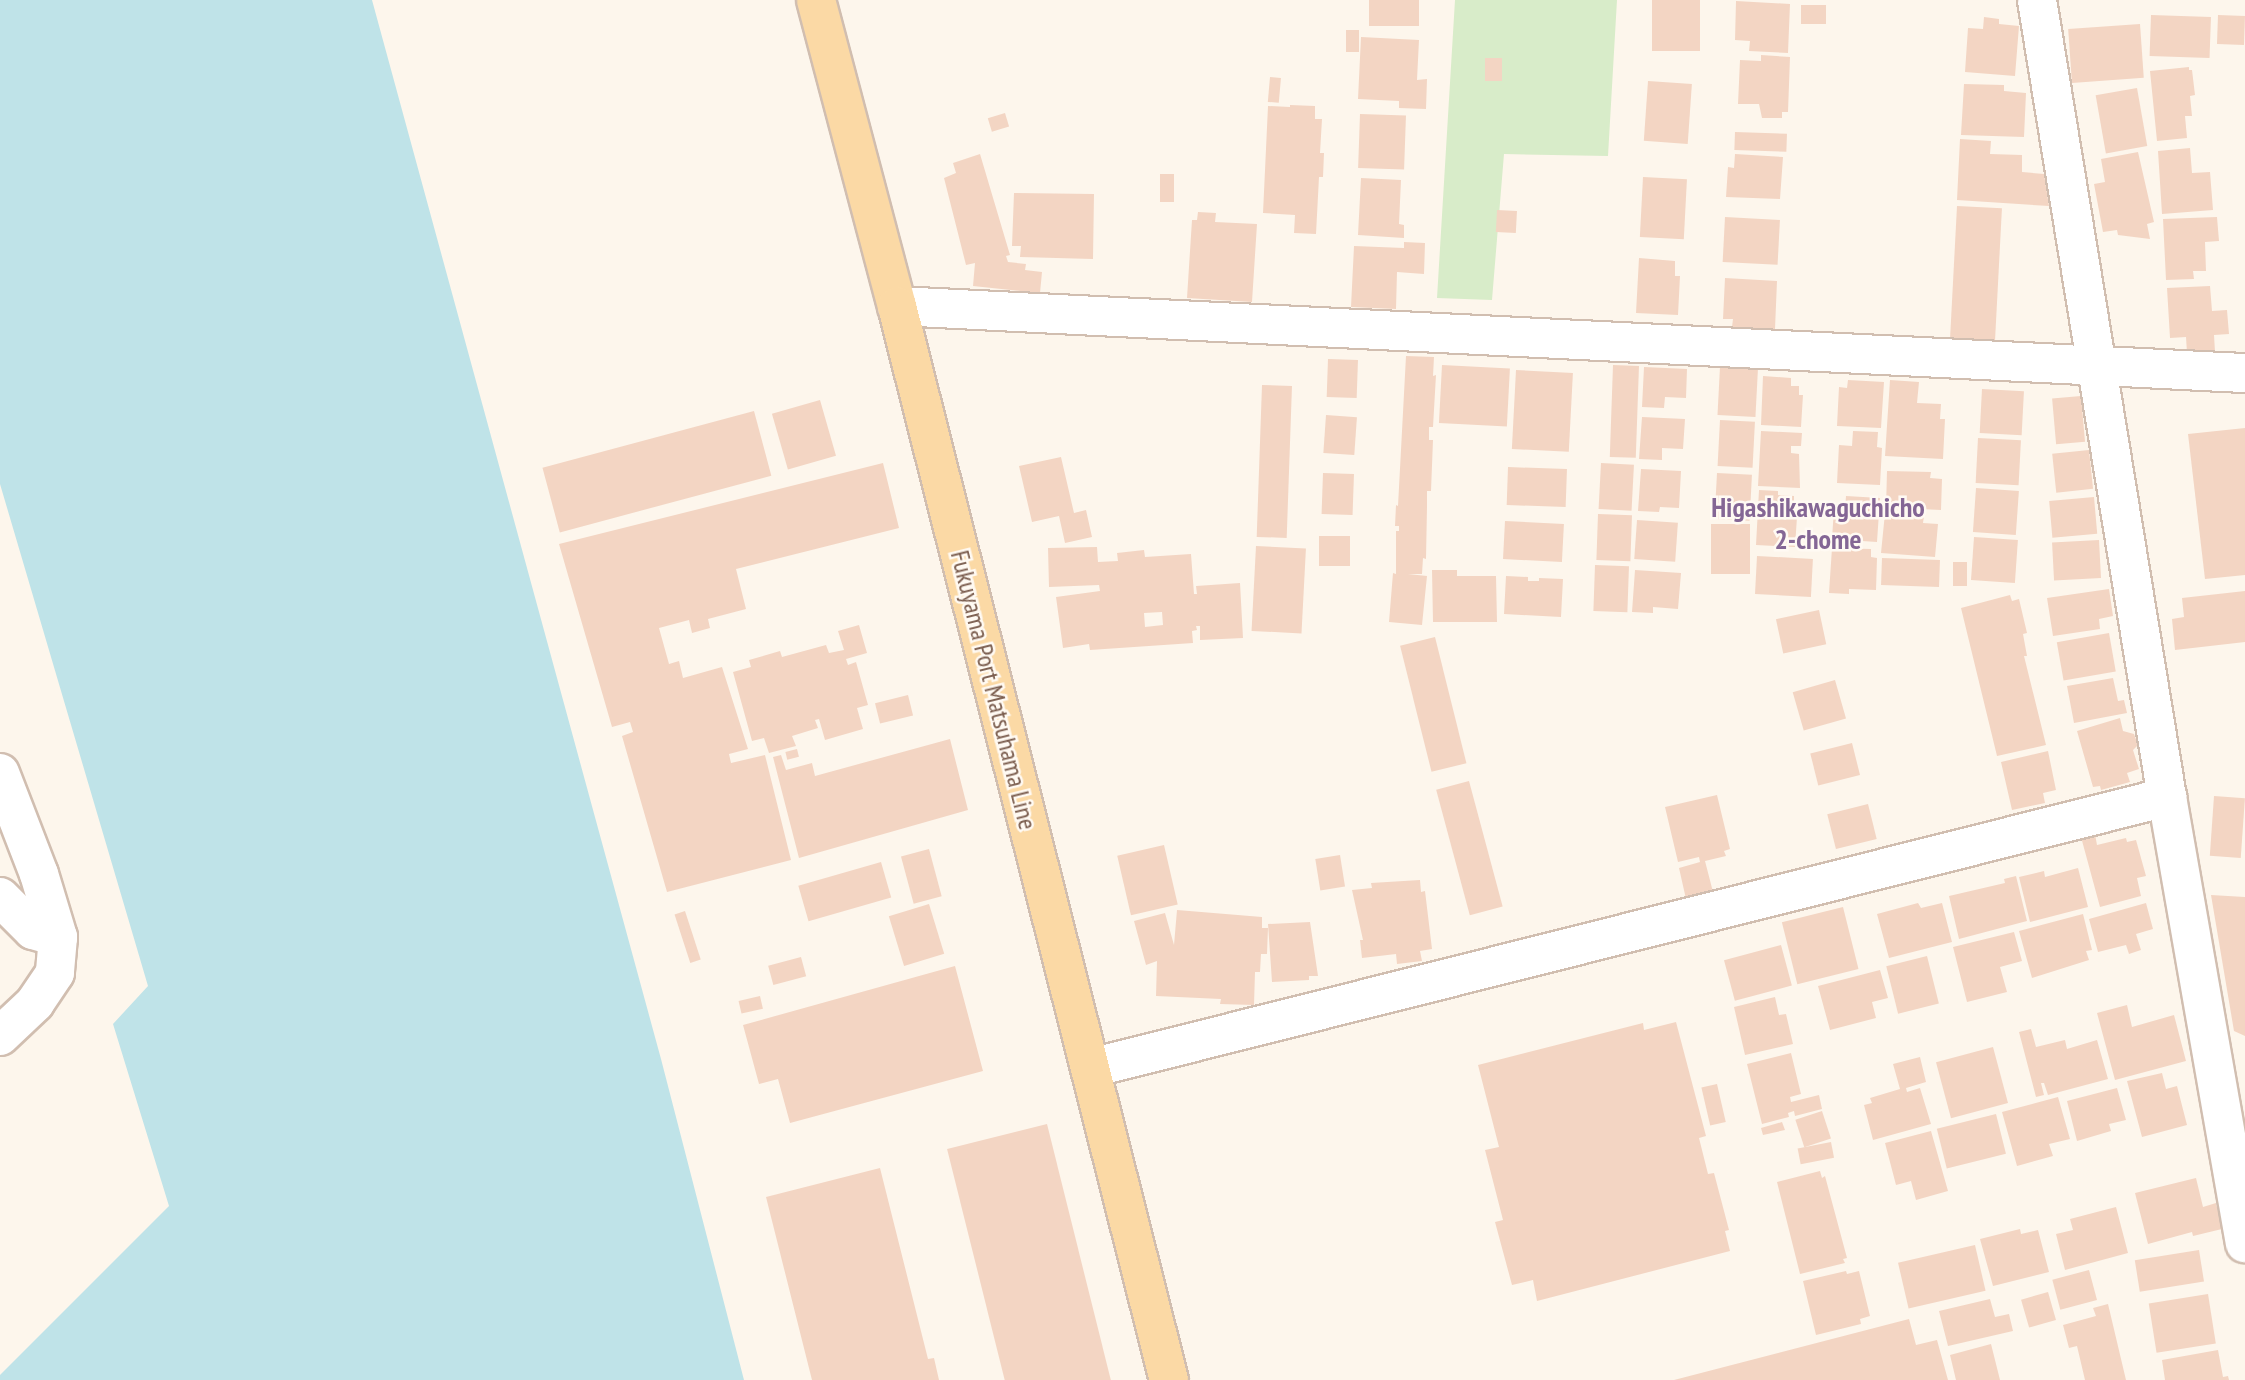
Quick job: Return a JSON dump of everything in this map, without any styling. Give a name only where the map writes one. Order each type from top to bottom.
[{"type":"main road","name":"Fukuyama Port Matsuhama Line","points":[[816,0],[897,306],[1169,1380]]},
{"type":"street","points":[[2037,0],[2167,797],[2229,1060],[2245,1243]]},
{"type":"street","points":[[897,306],[2245,373]]},
{"type":"street","points":[[0,773],[39,874],[58,937],[55,973],[35,1003],[0,1036]]},
{"type":"street","points":[[1091,1068],[2167,797]]},
{"type":"street","points":[[0,897],[33,930],[58,937]]},
{"type":"green space","points":[[1455,0],[1617,0],[1608,156],[1504,154],[1492,300],[1437,298]]},
{"type":"water","points":[[0,0],[372,0],[661,1059],[744,1380],[0,1380],[0,1375],[169,1206],[113,1024],[148,986],[0,484]]},
{"type":"building","points":[[1369,0],[1419,0],[1419,26],[1369,26]]},
{"type":"building","points":[[1652,0],[1700,0],[1700,51],[1652,51]]},
{"type":"building","points":[[1736,1],[1790,4],[1788,53],[1749,51],[1750,41],[1735,40]]},
{"type":"building","points":[[1801,5],[1826,5],[1826,24],[1801,24]]},
{"type":"building","points":[[2151,15],[2211,17],[2210,58],[2150,56]]},
{"type":"building","points":[[2218,15],[2245,16],[2244,45],[2217,44]]},
{"type":"building","points":[[1984,17],[1999,19],[1999,24],[2019,26],[2015,76],[1965,72],[1968,28],[1983,29]]},
{"type":"building","points":[[2140,24],[2144,78],[2072,83],[2068,29]]},
{"type":"building","points":[[1346,30],[1359,30],[1359,52],[1346,52]]},
{"type":"building","points":[[1361,37],[1419,40],[1417,80],[1427,79],[1426,109],[1399,108],[1399,101],[1358,99]]},
{"type":"building","points":[[1761,55],[1790,57],[1788,112],[1782,112],[1782,118],[1762,118],[1759,104],[1738,104],[1740,60],[1761,61]]},
{"type":"building","points":[[1485,58],[1502,58],[1502,81],[1485,81]]},
{"type":"building","points":[[2189,67],[2189,70],[2192,70],[2195,95],[2190,96],[2192,116],[2185,116],[2187,138],[2157,141],[2150,71]]},
{"type":"building","points":[[1270,77],[1281,78],[1279,103],[1268,102]]},
{"type":"building","points":[[1648,81],[1692,84],[1688,144],[1644,141]]},
{"type":"building","points":[[1964,84],[2004,85],[2004,91],[2026,93],[2024,137],[1961,135]]},
{"type":"building","points":[[2137,88],[2147,146],[2106,153],[2096,95]]},
{"type":"building","points":[[1268,106],[1315,106],[1315,119],[1322,119],[1320,153],[1324,153],[1323,177],[1319,177],[1316,234],[1294,233],[1295,215],[1263,213]]},
{"type":"building","points":[[1005,113],[1009,126],[992,132],[988,118]]},
{"type":"building","points":[[1360,114],[1406,116],[1404,170],[1358,168]]},
{"type":"building","points":[[1735,132],[1787,134],[1786,152],[1734,150]]},
{"type":"building","points":[[1960,139],[1991,141],[1990,154],[2022,155],[2022,172],[2044,174],[2049,206],[1957,200]]},
{"type":"building","points":[[2190,148],[2192,173],[2210,172],[2213,210],[2162,214],[2158,151]]},
{"type":"building","points":[[2138,152],[2154,222],[2147,224],[2150,239],[2118,235],[2117,230],[2103,232],[2094,184],[2105,182],[2101,159]]},
{"type":"building","points":[[980,154],[1010,255],[1006,256],[1008,262],[1026,264],[1025,270],[1042,272],[1040,293],[973,286],[975,263],[966,265],[944,178],[956,173],[953,163]]},
{"type":"building","points":[[1735,154],[1783,157],[1780,199],[1726,197],[1728,167],[1734,168]]},
{"type":"building","points":[[1160,174],[1174,174],[1174,202],[1160,202]]},
{"type":"building","points":[[1643,177],[1687,179],[1684,239],[1640,237]]},
{"type":"building","points":[[1361,178],[1401,180],[1399,224],[1404,225],[1404,238],[1358,235]]},
{"type":"building","points":[[1014,193],[1094,194],[1093,259],[1020,257],[1021,246],[1012,246]]},
{"type":"building","points":[[1957,206],[2002,208],[1995,340],[1950,338]]},
{"type":"building","points":[[1497,210],[1517,211],[1516,233],[1496,232]]},
{"type":"building","points":[[1198,212],[1216,213],[1215,222],[1257,224],[1252,302],[1187,298],[1192,220],[1197,220]]},
{"type":"building","points":[[1725,217],[1780,220],[1778,265],[1723,262]]},
{"type":"building","points":[[2217,217],[2219,241],[2205,242],[2206,271],[2193,271],[2194,279],[2166,280],[2163,219]]},
{"type":"building","points":[[1404,242],[1425,243],[1424,274],[1397,272],[1396,309],[1351,307],[1354,246],[1404,248]]},
{"type":"building","points":[[1639,258],[1675,261],[1675,276],[1680,276],[1678,315],[1636,313]]},
{"type":"building","points":[[1725,278],[1777,281],[1775,329],[1732,327],[1733,319],[1723,319]]},
{"type":"building","points":[[2210,286],[2212,311],[2227,310],[2229,334],[2214,335],[2215,352],[2187,353],[2186,337],[2170,338],[2167,288]]},
{"type":"building","points":[[1406,356],[1434,357],[1433,376],[1436,375],[1433,427],[1429,427],[1429,440],[1433,440],[1431,491],[1427,491],[1426,559],[1423,558],[1422,574],[1408,574],[1427,576],[1422,625],[1389,622],[1393,573],[1396,574],[1396,531],[1399,531],[1399,526],[1395,526]]},
{"type":"building","points":[[1328,359],[1358,360],[1357,398],[1327,397]]},
{"type":"building","points":[[1442,365],[1510,369],[1507,426],[1439,423]]},
{"type":"building","points":[[1613,365],[1639,366],[1636,458],[1610,457]]},
{"type":"building","points":[[1644,367],[1687,369],[1686,398],[1665,397],[1664,408],[1642,407]]},
{"type":"building","points":[[1720,367],[1758,369],[1755,417],[1717,415]]},
{"type":"building","points":[[1516,370],[1573,373],[1569,452],[1512,449]]},
{"type":"building","points":[[1763,376],[1791,378],[1791,386],[1799,386],[1799,395],[1803,395],[1801,427],[1761,425]]},
{"type":"building","points":[[1848,380],[1884,382],[1881,428],[1837,426],[1839,387],[1847,388]]},
{"type":"building","points":[[1890,380],[1919,382],[1917,403],[1941,404],[1940,419],[1945,419],[1943,459],[1885,456]]},
{"type":"building","points":[[1262,385],[1292,386],[1287,538],[1257,537]]},
{"type":"building","points":[[1982,389],[2024,391],[2022,435],[1980,433]]},
{"type":"building","points":[[2081,396],[2085,442],[2056,444],[2052,399]]},
{"type":"building","points":[[820,400],[836,456],[788,470],[772,414]]},
{"type":"building","points":[[754,411],[771,476],[560,532],[542,468]]},
{"type":"building","points":[[1326,415],[1357,417],[1354,455],[1323,453]]},
{"type":"building","points":[[1642,417],[1685,419],[1683,449],[1662,448],[1662,460],[1639,459]]},
{"type":"building","points":[[1720,420],[1755,422],[1753,468],[1718,466]]},
{"type":"building","points":[[2245,428],[2245,575],[2205,579],[2188,434]]},
{"type":"building","points":[[1761,431],[1802,433],[1801,446],[1791,446],[1791,453],[1799,454],[1800,488],[1758,486]]},
{"type":"building","points":[[1853,431],[1878,432],[1877,447],[1882,448],[1880,485],[1837,483],[1839,445],[1852,446]]},
{"type":"building","points":[[1978,438],[2021,440],[2019,485],[1976,483]]},
{"type":"building","points":[[2089,450],[2093,489],[2056,493],[2052,454]]},
{"type":"building","points":[[1061,457],[1074,513],[1086,510],[1092,537],[1065,543],[1059,516],[1032,522],[1019,466]]},
{"type":"building","points":[[883,463],[899,528],[736,569],[746,609],[708,619],[710,628],[692,633],[689,620],[659,628],[669,664],[679,661],[683,678],[722,667],[748,749],[729,754],[731,763],[765,755],[791,860],[667,892],[622,736],[633,732],[630,722],[612,727],[559,544]]},
{"type":"building","points":[[1601,463],[1634,465],[1632,511],[1599,509]]},
{"type":"building","points":[[1508,467],[1567,469],[1566,507],[1507,505]]},
{"type":"building","points":[[1641,469],[1681,471],[1679,508],[1660,507],[1659,512],[1638,511]]},
{"type":"building","points":[[1887,471],[1931,472],[1930,478],[1942,479],[1941,510],[1920,509],[1919,516],[1924,516],[1923,523],[1938,524],[1935,557],[1881,553],[1885,513],[1902,515],[1903,508],[1886,508]]},
{"type":"building","points":[[1323,473],[1354,474],[1353,515],[1322,514]]},
{"type":"building","points":[[1717,473],[1752,475],[1750,521],[1715,519]]},
{"type":"building","points":[[1976,488],[2019,491],[2016,535],[1973,532]]},
{"type":"building","points":[[1759,490],[1778,491],[1778,495],[1794,496],[1794,502],[1798,502],[1795,547],[1756,545]]},
{"type":"building","points":[[1846,496],[1880,498],[1877,542],[1832,539],[1834,508],[1845,509]]},
{"type":"building","points":[[2094,497],[2097,534],[2052,538],[2049,501]]},
{"type":"building","points":[[1598,514],[1632,515],[1630,561],[1596,560]]},
{"type":"building","points":[[1637,520],[1678,523],[1675,562],[1634,559]]},
{"type":"building","points":[[1505,521],[1564,524],[1562,562],[1503,559]]},
{"type":"building","points":[[1711,524],[1750,524],[1750,574],[1711,574]]},
{"type":"building","points":[[1319,536],[1350,536],[1350,566],[1319,566]]},
{"type":"building","points":[[1974,537],[2018,540],[2015,583],[1971,580]]},
{"type":"building","points":[[2099,540],[2101,578],[2054,580],[2052,542]]},
{"type":"building","points":[[1256,546],[1306,549],[1301,634],[1252,631]]},
{"type":"building","points":[[1097,547],[1098,562],[1118,561],[1117,553],[1144,550],[1145,557],[1191,554],[1194,594],[1197,594],[1196,586],[1240,583],[1243,638],[1200,640],[1200,626],[1196,626],[1197,630],[1192,631],[1193,643],[1090,650],[1089,644],[1063,648],[1056,597],[1100,591],[1099,585],[1049,587],[1048,548]],"holes":[[[1162,612],[1163,625],[1145,627],[1144,613]]]},
{"type":"building","points":[[1832,548],[1871,549],[1871,557],[1877,558],[1876,590],[1849,589],[1849,594],[1829,593]]},
{"type":"building","points":[[1757,556],[1813,559],[1811,597],[1755,594]]},
{"type":"building","points":[[1882,558],[1940,560],[1939,587],[1881,585]]},
{"type":"building","points":[[1953,562],[1967,562],[1967,586],[1953,586]]},
{"type":"building","points":[[1595,565],[1629,566],[1627,612],[1593,611]]},
{"type":"building","points":[[1432,570],[1457,570],[1457,576],[1496,576],[1497,622],[1433,622]]},
{"type":"building","points":[[1635,570],[1681,573],[1678,609],[1653,607],[1653,613],[1632,612]]},
{"type":"building","points":[[1506,576],[1528,577],[1528,581],[1539,581],[1539,578],[1563,579],[1561,617],[1504,614]]},
{"type":"building","points":[[2109,589],[2113,616],[2099,619],[2100,629],[2053,636],[2047,598]]},
{"type":"building","points":[[2245,591],[2245,642],[2175,650],[2172,619],[2184,617],[2182,598]]},
{"type":"building","points":[[2010,595],[2012,601],[2019,599],[2027,633],[2023,634],[2027,656],[2024,656],[2046,745],[1997,756],[1961,608]]},
{"type":"building","points":[[1819,610],[1826,644],[1783,653],[1776,619]]},
{"type":"building","points":[[859,625],[867,653],[846,659],[848,665],[856,662],[868,705],[857,708],[863,729],[825,740],[819,719],[815,720],[818,728],[792,736],[796,746],[769,753],[764,738],[752,741],[733,672],[751,667],[749,660],[780,651],[782,657],[826,645],[829,653],[844,650],[838,631]]},
{"type":"building","points":[[2109,633],[2116,671],[2064,681],[2057,642]]},
{"type":"building","points":[[1435,637],[1466,763],[1432,772],[1400,646]]},
{"type":"building","points":[[2113,678],[2118,701],[2124,700],[2127,713],[2074,723],[2067,686]]},
{"type":"building","points":[[1835,680],[1846,718],[1804,731],[1793,692]]},
{"type":"building","points":[[908,695],[913,715],[880,724],[875,703]]},
{"type":"building","points":[[2120,718],[2123,731],[2134,734],[2138,745],[2133,750],[2139,769],[2127,773],[2130,782],[2101,790],[2100,786],[2093,787],[2077,731]]},
{"type":"building","points":[[950,739],[968,810],[799,858],[773,757],[781,755],[786,770],[812,763],[815,776]]},
{"type":"building","points":[[1852,743],[1860,775],[1818,785],[1810,753]]},
{"type":"building","points":[[797,749],[799,757],[787,760],[785,752]]},
{"type":"building","points":[[2048,751],[2056,790],[2043,793],[2045,803],[2012,810],[2001,762]]},
{"type":"building","points":[[1469,781],[1503,907],[1470,915],[1436,790]]},
{"type":"building","points":[[1717,795],[1730,849],[1724,851],[1726,856],[1705,861],[1713,892],[1686,899],[1679,868],[1700,862],[1699,857],[1678,862],[1665,807]]},
{"type":"building","points":[[2214,796],[2245,798],[2241,858],[2210,856]]},
{"type":"building","points":[[1868,804],[1877,839],[1836,849],[1827,814]]},
{"type":"building","points":[[2095,834],[2097,845],[2126,838],[2127,842],[2136,840],[2146,876],[2137,878],[2141,896],[2100,907],[2081,837]]},
{"type":"building","points":[[1164,845],[1178,904],[1131,915],[1117,856]]},
{"type":"building","points":[[929,849],[942,896],[914,904],[901,857]]},
{"type":"building","points":[[1340,855],[1345,887],[1320,891],[1315,859]]},
{"type":"building","points":[[881,862],[891,898],[809,921],[798,886]]},
{"type":"building","points":[[2078,868],[2088,907],[2030,922],[2019,877],[2044,871],[2045,877]]},
{"type":"building","points":[[2016,876],[2027,921],[1959,939],[1949,896],[2005,883],[2004,879]]},
{"type":"building","points":[[1420,880],[1421,892],[1425,891],[1432,949],[1420,951],[1422,961],[1397,964],[1396,954],[1362,958],[1360,940],[1363,940],[1352,890],[1372,888],[1371,883]]},
{"type":"building","points":[[2211,895],[2245,897],[2245,1036],[2234,1031]]},
{"type":"building","points":[[1918,903],[1921,908],[1942,903],[1952,942],[1889,958],[1877,914]]},
{"type":"building","points":[[2146,903],[2153,929],[2136,934],[2141,950],[2129,954],[2126,945],[2098,952],[2089,919]]},
{"type":"building","points":[[929,904],[944,954],[904,966],[889,916]]},
{"type":"building","points":[[1843,907],[1858,969],[1797,984],[1782,922]]},
{"type":"building","points":[[1177,910],[1262,917],[1262,928],[1268,928],[1267,954],[1261,954],[1260,972],[1255,972],[1254,1005],[1220,1004],[1221,999],[1156,996],[1157,961],[1146,965],[1134,921],[1165,913],[1174,945]]},
{"type":"building","points":[[685,911],[701,960],[690,963],[675,914]]},
{"type":"building","points":[[2083,914],[2092,950],[2086,951],[2089,960],[2032,978],[2019,931]]},
{"type":"building","points":[[1310,922],[1318,976],[1309,976],[1309,980],[1272,982],[1268,924]]},
{"type":"building","points":[[2014,932],[2022,961],[2000,967],[2007,992],[1967,1002],[1953,947]]},
{"type":"building","points":[[1781,945],[1792,986],[1735,1001],[1724,960]]},
{"type":"building","points":[[1927,956],[1939,1004],[1898,1014],[1886,966]]},
{"type":"building","points":[[801,957],[806,976],[773,985],[768,966]]},
{"type":"building","points":[[955,966],[983,1071],[790,1123],[778,1079],[759,1084],[743,1025]]},
{"type":"building","points":[[1880,970],[1888,998],[1872,1002],[1876,1018],[1830,1030],[1818,986]]},
{"type":"building","points":[[760,996],[763,1009],[741,1014],[739,1001]]},
{"type":"building","points":[[1775,997],[1779,1015],[1786,1014],[1793,1044],[1745,1055],[1734,1007]]},
{"type":"building","points":[[2127,1005],[2132,1027],[2174,1015],[2186,1061],[2115,1080],[2097,1013]]},
{"type":"building","points":[[1676,1022],[1706,1136],[1699,1138],[1708,1174],[1714,1173],[1729,1230],[1725,1231],[1730,1251],[1537,1301],[1533,1280],[1512,1285],[1495,1222],[1503,1220],[1485,1150],[1499,1147],[1478,1065],[1643,1023],[1644,1030]]},
{"type":"building","points":[[2031,1029],[2036,1047],[2065,1040],[2067,1049],[2097,1040],[2108,1079],[2048,1095],[2044,1083],[2041,1083],[2044,1095],[2036,1097],[2019,1032]]},
{"type":"building","points":[[1993,1047],[2008,1103],[1951,1118],[1936,1062]]},
{"type":"building","points":[[1791,1053],[1801,1094],[1790,1097],[1791,1102],[1819,1095],[1822,1109],[1795,1116],[1794,1111],[1788,1113],[1789,1117],[1762,1124],[1747,1064]]},
{"type":"building","points":[[1920,1057],[1926,1082],[1906,1088],[1907,1092],[1920,1088],[1931,1124],[1873,1140],[1864,1105],[1872,1103],[1870,1098],[1900,1089],[1893,1064]]},
{"type":"building","points":[[2162,1073],[2166,1089],[2177,1086],[2187,1125],[2142,1137],[2127,1081]]},
{"type":"building","points":[[1717,1084],[1726,1122],[1710,1126],[1701,1088]]},
{"type":"building","points":[[2117,1088],[2126,1120],[2109,1124],[2111,1131],[2077,1141],[2067,1101]]},
{"type":"building","points":[[2058,1097],[2070,1139],[2049,1144],[2053,1156],[2017,1166],[2002,1112]]},
{"type":"building","points":[[1822,1111],[1831,1139],[1804,1147],[1795,1120]]},
{"type":"building","points":[[1996,1114],[2006,1154],[1947,1169],[1937,1129]]},
{"type":"building","points":[[1782,1122],[1785,1130],[1763,1135],[1761,1128]]},
{"type":"building","points":[[1047,1124],[1111,1380],[1005,1380],[947,1149]]},
{"type":"building","points":[[1931,1131],[1948,1191],[1916,1200],[1911,1181],[1896,1185],[1885,1143]]},
{"type":"building","points":[[1831,1142],[1834,1158],[1801,1164],[1798,1148]]},
{"type":"building","points":[[880,1168],[928,1359],[934,1358],[939,1380],[812,1380],[766,1197]]},
{"type":"building","points":[[1820,1171],[1822,1178],[1825,1176],[1847,1258],[1843,1259],[1845,1263],[1800,1274],[1777,1182]]},
{"type":"building","points":[[2196,1178],[2203,1207],[2216,1203],[2222,1229],[2193,1236],[2192,1232],[2148,1244],[2135,1193]]},
{"type":"building","points":[[2116,1207],[2128,1253],[2065,1270],[2056,1234],[2073,1230],[2070,1219]]},
{"type":"building","points":[[2020,1229],[2021,1234],[2038,1230],[2049,1272],[1993,1286],[1980,1239]]},
{"type":"building","points":[[1975,1245],[1986,1291],[1909,1309],[1898,1263]]},
{"type":"building","points":[[2199,1250],[2204,1282],[2140,1292],[2135,1260]]},
{"type":"building","points":[[2089,1270],[2097,1300],[2060,1310],[2052,1280]]},
{"type":"building","points":[[1846,1271],[1847,1274],[1859,1271],[1870,1316],[1860,1319],[1861,1324],[1816,1335],[1803,1281]]},
{"type":"building","points":[[2048,1292],[2056,1320],[2029,1328],[2021,1300]]},
{"type":"building","points":[[2208,1294],[2216,1343],[2157,1353],[2149,1303]]},
{"type":"building","points":[[1990,1299],[1995,1317],[2009,1314],[2013,1331],[1948,1346],[1939,1311]]},
{"type":"building","points":[[2108,1304],[2126,1380],[2085,1380],[2077,1346],[2069,1348],[2063,1325],[2096,1316],[2093,1308]]},
{"type":"building","points":[[1909,1319],[1916,1345],[1937,1340],[1948,1380],[1674,1380]]},
{"type":"building","points":[[1991,1344],[2000,1380],[1956,1380],[1950,1355]]},
{"type":"building","points":[[2218,1350],[2223,1377],[2228,1376],[2229,1380],[2165,1380],[2162,1360]]},
{"type":"district","name":"Higashikawaguchicho 2-chome","points":[[1818,523]]}]
